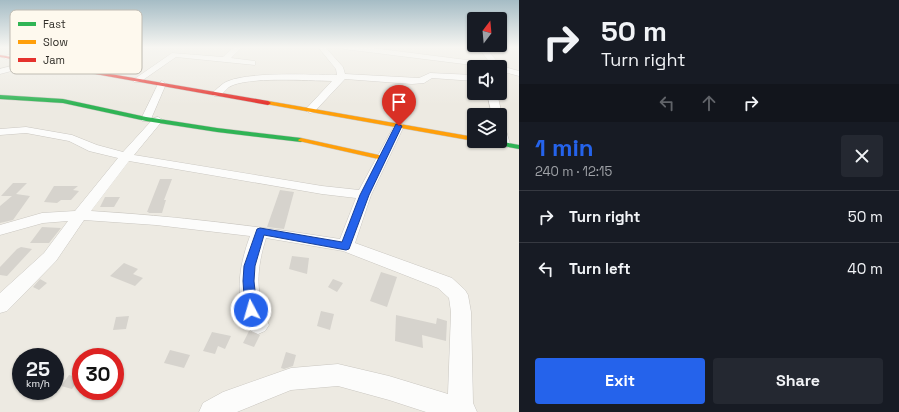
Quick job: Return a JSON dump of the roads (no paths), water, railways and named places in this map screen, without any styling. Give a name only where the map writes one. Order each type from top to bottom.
[{"type":"main road","points":[[103,74],[467,138]]},
{"type":"main road","points":[[0,97],[63,101],[152,120],[217,130],[290,138],[383,158]]},
{"type":"main road","points":[[507,145],[519,147]]},
{"type":"street","points":[[137,80],[158,66]]},
{"type":"street","points":[[338,66],[340,69],[341,77]]},
{"type":"street","points":[[0,72],[10,69]]},
{"type":"street","points":[[507,70],[519,74]]},
{"type":"street","points":[[217,94],[227,85],[243,80],[341,77],[421,81],[430,75],[467,78]]},
{"type":"street","points":[[310,110],[341,77]]},
{"type":"street","points":[[0,306],[50,258],[80,215],[126,156],[152,120],[162,84]]},
{"type":"street","points":[[346,246],[364,195],[399,126]]},
{"type":"street","points":[[0,132],[26,130],[72,138],[93,148],[126,156],[225,174],[364,195]]},
{"type":"street","points":[[0,230],[42,218],[80,215],[156,220],[260,232],[346,246],[445,283],[458,295],[461,312],[462,411],[389,388],[338,375],[291,379],[232,401],[212,412]]},
{"type":"street","points":[[258,325],[251,310],[248,281],[249,266],[260,232]]}]
